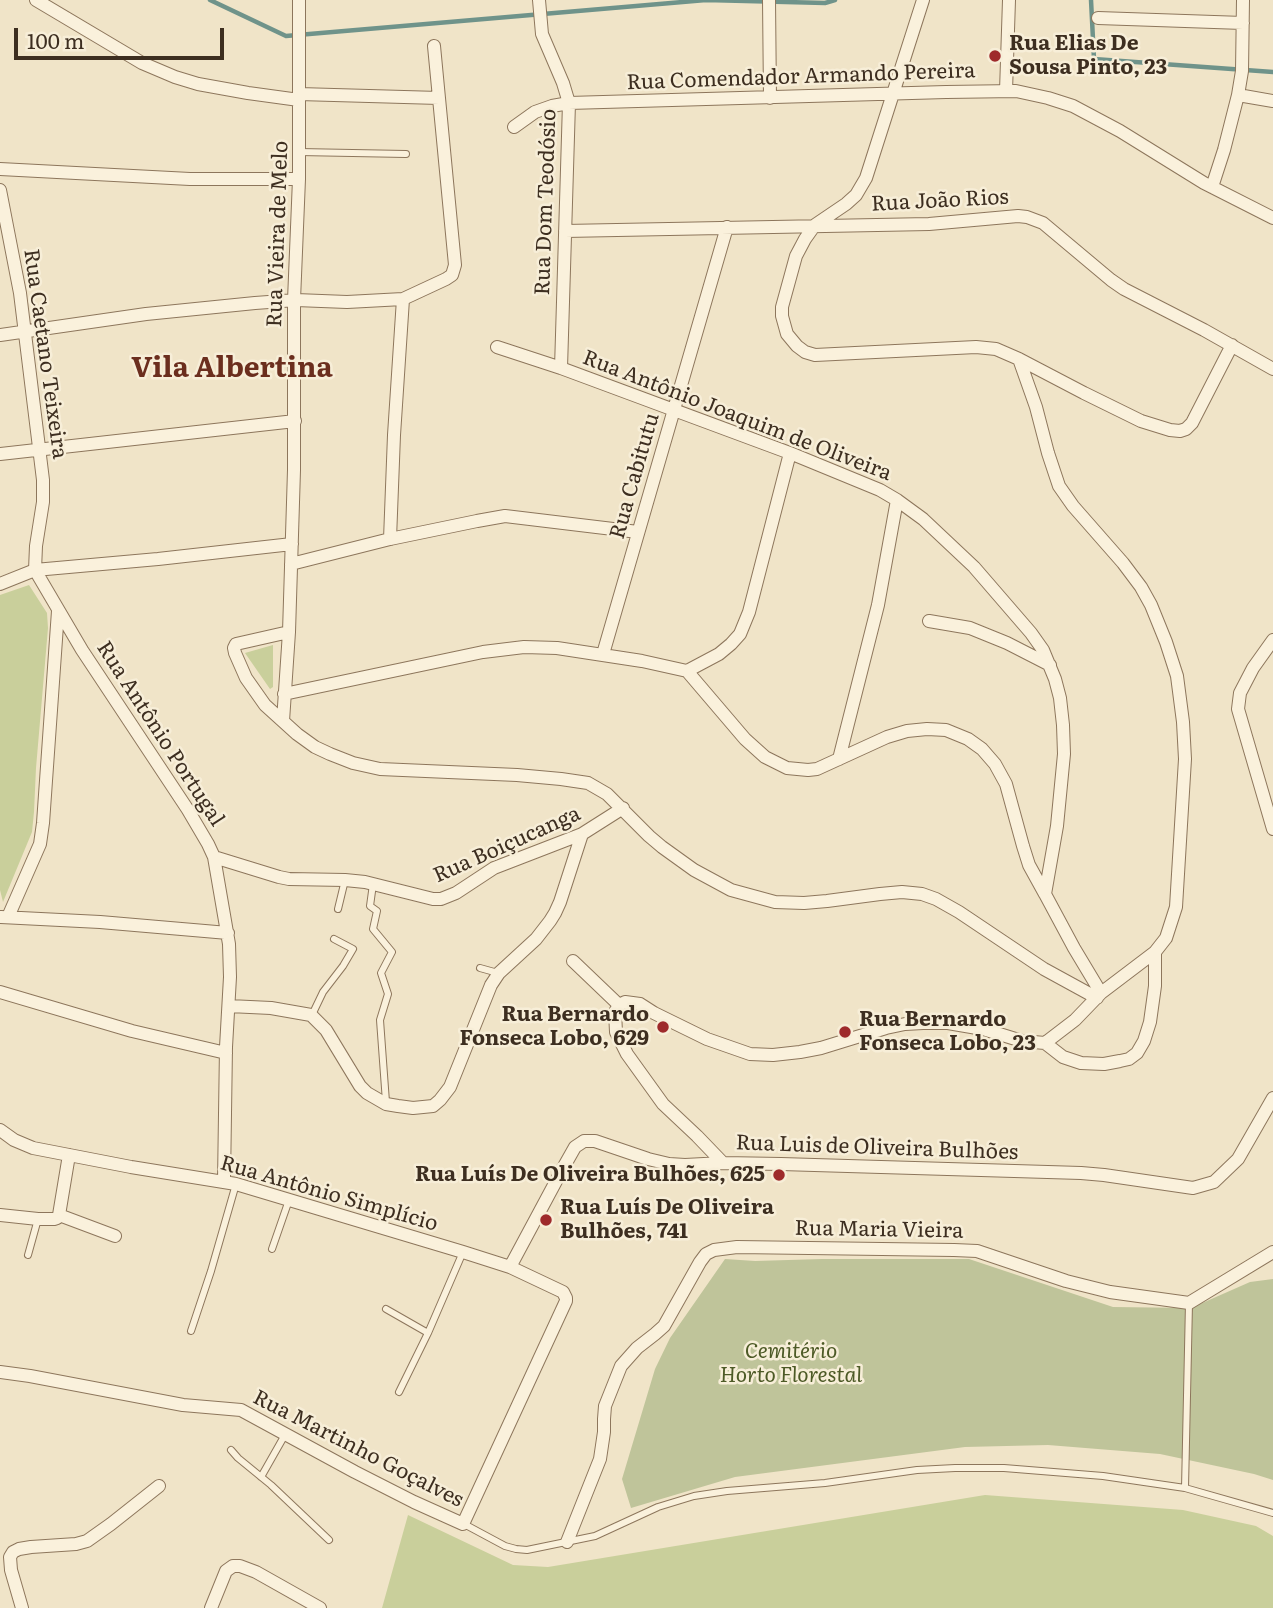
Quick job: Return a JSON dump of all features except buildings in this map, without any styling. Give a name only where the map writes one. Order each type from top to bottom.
[{"type":"street","points":[[36,0],[58,6],[142,63],[175,78],[198,84],[248,93],[299,97],[439,98]]},
{"type":"street","name":"Rua Vieira de Melo","points":[[283,721],[289,632],[295,421],[294,300],[299,179],[299,0]]},
{"type":"street","name":"Rua Dom Teodósio","points":[[539,0],[542,34],[569,103],[561,368]]},
{"type":"street","points":[[769,0],[770,98]]},
{"type":"street","points":[[923,0],[862,187],[846,204],[816,225],[804,239],[796,256],[782,316],[787,334],[797,346],[815,355],[988,348],[1019,359],[1141,421],[1181,431],[1192,424],[1232,345]]},
{"type":"street","points":[[1006,91],[1009,0]]},
{"type":"street","points":[[1212,187],[1224,150],[1242,71],[1243,0]]},
{"type":"street","points":[[1098,18],[1243,23]]},
{"type":"street","points":[[0,335],[146,314],[294,300],[347,302],[403,299],[446,279],[455,271],[434,46]]},
{"type":"street","name":"Rua Comendador Armando Pereira","points":[[514,127],[535,112],[569,103],[1006,91],[1024,93],[1073,106],[1212,187],[1273,218]]},
{"type":"street","points":[[1238,95],[1273,101]]},
{"type":"street","points":[[0,169],[190,179],[299,179]]},
{"type":"street","name":"Rua Caetano Teixeira","points":[[0,190],[26,332],[43,480],[35,570]]},
{"type":"street","name":"Rua João Rios","points":[[565,231],[929,223],[1018,216],[1035,219],[1124,289],[1273,369]]},
{"type":"street","name":"Rua Cabitutu","points":[[603,654],[727,227]]},
{"type":"street","points":[[390,539],[403,299]]},
{"type":"street","name":"Rua Antônio Joaquim de Oliveira","points":[[497,346],[863,482],[897,499],[923,519],[974,567],[1031,633],[1050,665],[1060,698],[1064,754],[1057,826],[1045,894]]},
{"type":"street","points":[[1019,359],[1059,486],[1073,506],[1123,562],[1151,605],[1177,676],[1185,760],[1176,907],[1166,938],[1155,952],[1099,996],[1076,1020],[1045,1044]]},
{"type":"street","points":[[0,454],[295,421]]},
{"type":"street","points":[[687,671],[719,654],[740,634],[790,453]]},
{"type":"street","points":[[839,759],[877,605],[897,499]]},
{"type":"street","points":[[291,564],[390,539],[505,516],[638,533]]},
{"type":"street","points":[[0,584],[35,570],[292,544]]},
{"type":"street","name":"Rua Antônio Portugal","points":[[35,570],[82,650],[188,810],[214,857],[228,933],[229,1006],[226,1053],[230,1182]]},
{"type":"street","points":[[58,611],[40,844],[4,917],[228,933]]},
{"type":"street","points":[[929,621],[970,628],[1050,665]]},
{"type":"street","points":[[289,632],[236,645],[234,648],[246,678],[265,705],[315,747],[353,764],[380,769],[577,780],[597,787],[607,794],[662,847],[694,870],[732,890],[775,901],[804,903],[902,892],[922,894],[959,912],[1044,969],[1099,996]]},
{"type":"street","points":[[1273,640],[1240,693],[1238,709],[1273,829]]},
{"type":"street","points":[[284,694],[506,648],[557,648],[603,654],[687,671],[746,739],[765,757],[787,768],[817,769],[887,737],[908,731],[946,730],[968,739],[982,749],[995,764],[1006,785],[1029,865],[1099,996]]},
{"type":"street","name":"Rua Boiçucanga","points":[[214,857],[279,877],[373,884],[442,903],[494,868],[582,834],[623,808]]},
{"type":"street","points":[[229,1006],[271,1008],[311,1015],[326,1030],[367,1093],[386,1104],[413,1108],[433,1106],[450,1087],[491,985],[499,973],[536,939],[550,921],[560,902],[582,834]]},
{"type":"street","points":[[723,1163],[663,1104],[626,1054],[616,1032],[615,1012],[619,1005],[625,1002],[640,1004],[707,1040],[750,1054],[800,1052],[905,1024],[948,1023],[1045,1044],[1063,1057],[1081,1063],[1104,1064],[1129,1059],[1137,1053],[1144,1041],[1150,1022],[1155,952]]},
{"type":"street","points":[[573,961],[619,1005]]},
{"type":"street","points":[[0,992],[132,1031],[226,1053]]},
{"type":"street","name":"Rua Luis de Oliveira Bulhões","points":[[510,1267],[575,1147],[584,1141],[595,1141],[669,1164],[723,1163],[1081,1173],[1193,1188],[1214,1182],[1238,1159],[1273,1098]]},
{"type":"street","name":"Rua Antônio Simplício","points":[[0,1130],[33,1148],[230,1182],[510,1267],[563,1292],[566,1301],[463,1524]]},
{"type":"street","points":[[0,1215],[54,1219],[59,1215],[69,1155]]},
{"type":"street","points":[[59,1215],[115,1236]]},
{"type":"street","name":"Rua Maria Vieira","points":[[567,1542],[600,1459],[606,1406],[621,1366],[637,1348],[664,1326],[700,1262],[706,1254],[714,1250],[737,1247],[977,1251],[1066,1281],[1110,1292],[1189,1303]]},
{"type":"street","points":[[1189,1303],[1273,1252]]},
{"type":"street","name":"Rua Martinho Goçalves","points":[[0,1372],[161,1402],[241,1410],[355,1472],[463,1524]]},
{"type":"street","points":[[22,1608],[11,1570],[10,1557],[13,1552],[31,1547],[87,1541],[159,1486]]},
{"type":"street","points":[[211,1608],[226,1571],[233,1566],[256,1572],[320,1608]]},
{"type":"lane","points":[[299,152],[406,154]]},
{"type":"lane","points":[[338,909],[345,880]]},
{"type":"lane","points":[[373,884],[370,906],[377,911],[373,929],[392,952],[381,973],[388,994],[380,1020],[386,1104]]},
{"type":"lane","points":[[311,1015],[353,948],[334,939]]},
{"type":"lane","points":[[480,968],[499,973]]},
{"type":"lane","points":[[191,1331],[215,1258],[230,1182]]},
{"type":"lane","points":[[272,1249],[289,1200]]},
{"type":"lane","points":[[28,1255],[38,1219]]},
{"type":"lane","points":[[399,1392],[463,1252]]},
{"type":"lane","points":[[1185,1488],[1189,1303]]},
{"type":"lane","points":[[386,1309],[428,1333]]},
{"type":"lane","points":[[261,1477],[286,1433]]},
{"type":"lane","points":[[231,1450],[329,1541]]},
{"type":"lane","points":[[567,1542],[596,1536],[658,1507],[694,1496],[955,1468],[1004,1468],[1103,1476],[1185,1488],[1273,1513]]},
{"type":"lane","name":"Rua Martinho Goçalves","points":[[463,1524],[516,1549],[527,1550],[567,1542]]},
{"type":"green space","points":[[29,585],[47,613],[48,628],[34,812],[32,832],[3,902],[0,890],[0,595]]},
{"type":"green space","points":[[273,645],[273,687],[270,689],[245,653]]},
{"type":"green space","name":"Cemitério Horto Florestal","points":[[725,1259],[969,1259],[1113,1307],[1191,1308],[1250,1282],[1273,1279],[1273,1480],[1160,1454],[1048,1445],[965,1447],[735,1477],[631,1508],[622,1479],[655,1369],[670,1338]]},
{"type":"green space","points":[[985,1495],[1183,1510],[1256,1526],[1273,1536],[1273,1608],[382,1608],[408,1515],[513,1565],[548,1567]]},
{"type":"waterway","points":[[210,0],[286,36],[706,0],[825,3],[835,0]]},
{"type":"waterway","points":[[1091,0],[1094,59],[1273,72]]},
{"type":"place","name":"Rua Elias De Sousa Pinto, 23","points":[[995,56]]},
{"type":"place","name":"Rua Bernardo Fonseca Lobo, 629","points":[[663,1027]]},
{"type":"place","name":"Rua Bernardo Fonseca Lobo, 23","points":[[845,1032]]},
{"type":"place","name":"Rua Luís De Oliveira Bulhões, 625","points":[[779,1175]]},
{"type":"place","name":"Rua Luís De Oliveira Bulhões, 741","points":[[546,1220]]},
{"type":"district","name":"Vila Albertina","points":[[232,369]]}]
